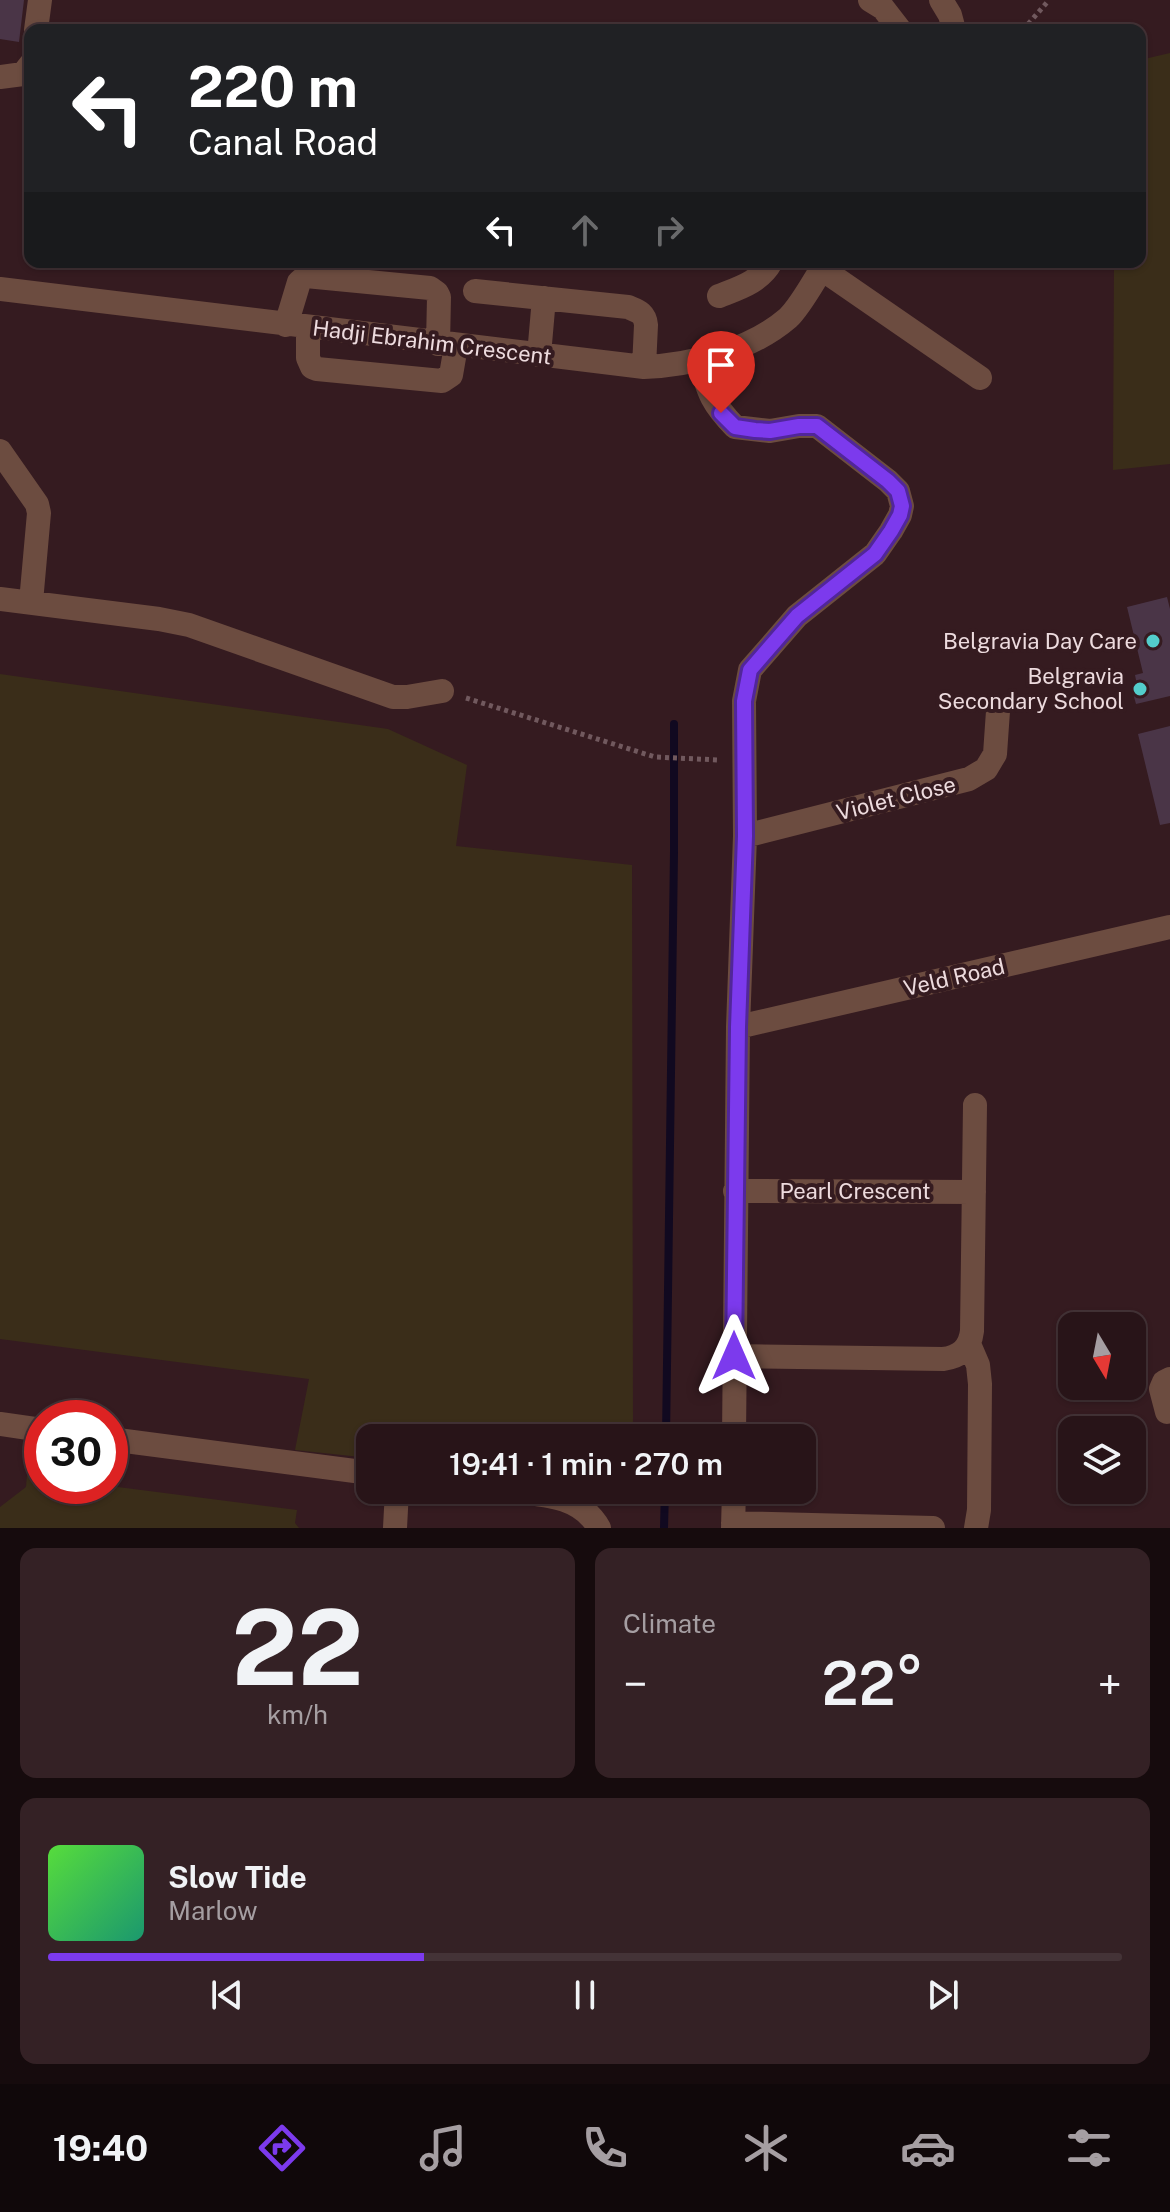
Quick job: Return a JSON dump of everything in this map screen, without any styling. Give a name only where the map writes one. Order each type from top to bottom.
[{"type":"street","points":[[37,24],[40,0]]},
{"type":"street","points":[[870,0],[883,8],[895,24]]},
{"type":"street","points":[[941,0],[952,24]]},
{"type":"street","points":[[0,77],[24,73]]},
{"type":"street","points":[[719,296],[754,281],[768,268]]},
{"type":"street","name":"Hadji Ebrahim Crescent","points":[[0,289],[644,367],[699,360],[728,351],[764,334],[789,316],[822,268]]},
{"type":"street","points":[[828,268],[980,378]]},
{"type":"street","points":[[306,276],[430,288],[439,297],[447,345],[451,375],[442,381],[312,367],[297,326],[299,282],[306,276]]},
{"type":"street","points":[[475,291],[628,307],[642,313],[646,325],[644,367]]},
{"type":"street","points":[[539,355],[544,298]]},
{"type":"street","points":[[699,360],[715,406],[735,427],[770,431],[817,426],[888,481],[898,491],[902,506],[900,515],[875,554],[797,616],[750,670],[744,701],[745,836],[738,1027],[734,1424]]},
{"type":"street","points":[[0,451],[37,504],[39,513],[31,602]]},
{"type":"street","points":[[0,599],[189,625],[393,697],[442,691]]},
{"type":"street","name":"Violet Close","points":[[745,836],[969,779],[986,769],[995,754],[998,711]]},
{"type":"street","name":"Veld Road","points":[[738,1027],[1170,927]]},
{"type":"street","points":[[734,1356],[943,1359],[958,1355],[969,1344],[972,1331],[975,1105]]},
{"type":"street","name":"Pearl Crescent","points":[[735,1191],[974,1192]]},
{"type":"street","points":[[969,1344],[978,1365],[980,1384],[979,1510],[976,1528]]},
{"type":"street","points":[[1167,1412],[1161,1389],[1164,1382],[1170,1379]]},
{"type":"street","points":[[0,1424],[24,1427]]},
{"type":"street","points":[[128,1441],[356,1471]]},
{"type":"street","points":[[395,1528],[396,1504]]},
{"type":"street","points":[[576,1504],[599,1528]]},
{"type":"street","points":[[734,1504],[733,1526],[933,1528]]},
{"type":"path","points":[[1028,24],[1049,0]]},
{"type":"path","points":[[442,691],[655,757],[697,759]]},
{"type":"shaded area","points":[[1170,53],[1170,464],[1113,470],[1114,268],[1146,268],[1146,59]]},
{"type":"shaded area","points":[[0,674],[388,729],[467,765],[456,846],[632,865],[633,1424],[356,1424],[356,1457],[295,1450],[309,1379],[0,1339]]},
{"type":"shaded area","points":[[128,1488],[297,1510],[295,1523],[299,1528],[0,1528],[0,1507],[24,1489],[24,1504],[128,1504]]},
{"type":"building","points":[[0,0],[24,0],[19,42],[0,39]]},
{"type":"building","name":"Belgravia Day Care","points":[[1167,597],[1170,609],[1170,696],[1136,704],[1131,686],[1137,685],[1135,675],[1143,673],[1127,607]]},
{"type":"building","points":[[1170,726],[1170,823],[1160,825],[1138,734]]},
{"type":"waterway","points":[[666,1424],[674,724]]},
{"type":"waterway","points":[[664,1528],[665,1504]]},
{"type":"place","name":"Belgravia Day Care","points":[[1153,641]]},
{"type":"place","name":"Belgravia Secondary School","points":[[1140,689]]},
{"type":"route","points":[[721,413],[735,427],[755,430],[817,426],[888,481],[898,491],[902,506],[891,531],[875,554],[797,616],[750,670],[744,701],[745,836],[738,1027],[734,1356]]}]
